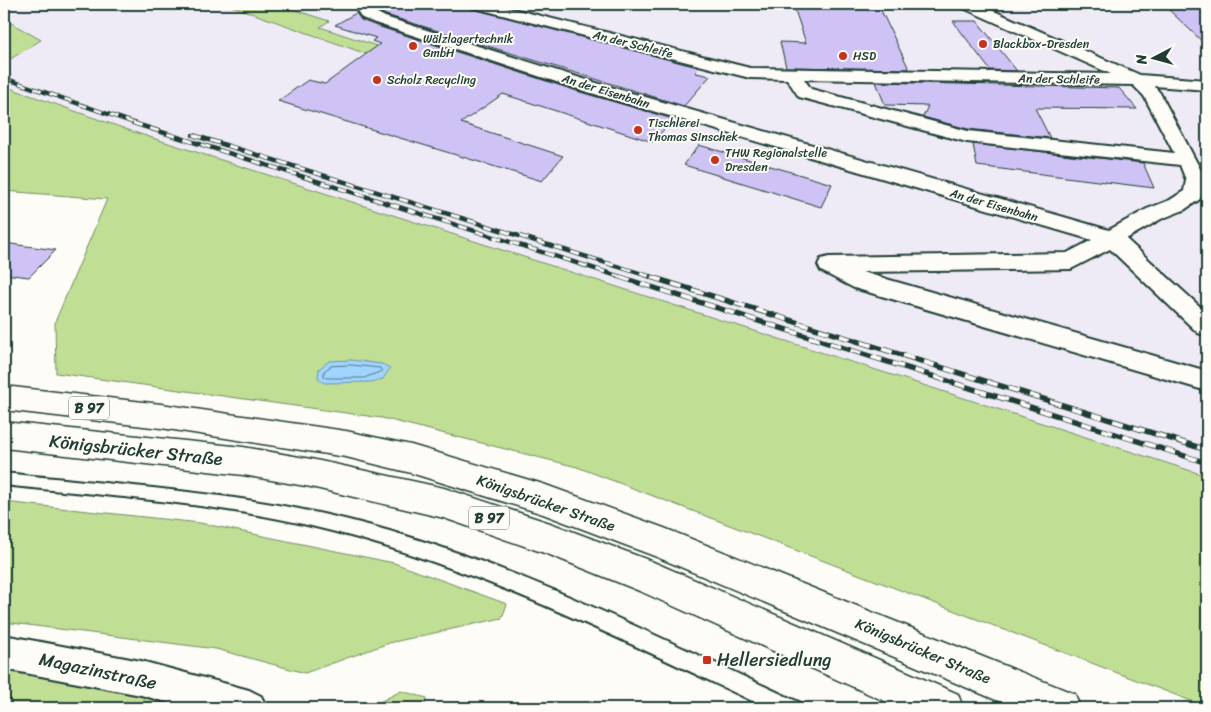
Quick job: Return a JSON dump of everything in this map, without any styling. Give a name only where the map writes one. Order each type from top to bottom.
[{"type":"main road","name":"Königsbrücker Straße","points":[[4,398],[161,416],[346,444],[411,459],[543,499],[664,544],[1061,708]]},
{"type":"main road","name":"Königsbrücker Straße","points":[[4,435],[243,461],[312,473],[444,503],[550,539],[651,578],[944,708]]},
{"type":"street","name":"An der Schleife","points":[[476,4],[720,67],[750,73],[1137,80]]},
{"type":"street","name":"An der Schleife","points":[[966,4],[1137,80]]},
{"type":"street","name":"An der Eisenbahn","points":[[364,6],[367,15],[380,20],[587,86],[1112,238],[1207,327]]},
{"type":"street","points":[[793,74],[805,93],[967,136],[1187,160]]},
{"type":"street","points":[[1137,80],[1207,85]]},
{"type":"street","points":[[1137,80],[1151,93],[1196,180],[1193,194],[1177,205],[1154,214],[1071,261],[828,265],[862,282],[1207,381]]},
{"type":"street","name":"Magazinstraße","points":[[4,652],[141,678],[249,708]]},
{"type":"shaded area","points":[[4,4],[226,4],[431,77],[319,27],[328,21],[276,4],[1207,4],[1207,476],[137,133],[21,93],[4,86],[4,63],[41,40],[4,19]]},
{"type":"green space","points":[[226,4],[276,4],[329,21],[320,27],[443,68],[431,77]]},
{"type":"green space","points":[[4,19],[41,40],[4,63]]},
{"type":"green space","points":[[4,86],[137,133],[1207,476],[1207,707],[577,467],[382,418],[56,373],[55,322],[107,199],[4,191]]},
{"type":"green space","points":[[4,502],[200,523],[394,563],[507,604],[502,618],[389,643],[305,673],[216,649],[4,622]]},
{"type":"green space","points":[[4,663],[67,672],[207,708],[4,708]]},
{"type":"green space","points":[[401,691],[427,698],[424,708],[368,708]]},
{"type":"water","points":[[351,360],[382,364],[390,368],[383,379],[371,382],[324,383],[318,378],[319,369],[329,361]]},
{"type":"building","points":[[375,4],[454,4],[697,67],[696,73],[710,76],[684,106],[386,15],[373,8]]},
{"type":"building","points":[[793,4],[878,4],[909,69],[786,67],[780,42],[806,43]]},
{"type":"building","points":[[1168,9],[1207,10],[1207,46]]},
{"type":"building","points":[[356,13],[361,20],[374,25],[580,92],[673,119],[653,142],[503,94],[461,123],[563,156],[542,181],[278,101],[308,80],[325,84],[380,44],[372,41],[376,38],[335,25]]},
{"type":"building","name":"Blackbox-Dresden","points":[[953,21],[977,21],[1017,71],[990,70]]},
{"type":"building","points":[[876,82],[1119,88],[1137,109],[1035,108],[1050,138],[968,129],[923,117],[928,106],[885,105]]},
{"type":"building","points":[[973,144],[1143,163],[1154,188],[977,166]]},
{"type":"building","points":[[699,145],[832,184],[821,207],[684,165]]},
{"type":"building","points":[[4,243],[56,250],[29,277],[4,274]]},
{"type":"tram line","points":[[4,472],[235,497],[327,514],[372,525],[429,542],[541,584],[651,632],[814,708]]},
{"type":"tram line","points":[[4,486],[194,506],[269,518],[367,542],[483,581],[597,629],[765,708]]},
{"type":"railway","points":[[4,78],[137,124]]},
{"type":"railway","points":[[133,123],[624,278]]},
{"type":"railway","points":[[193,135],[655,278]]},
{"type":"railway","points":[[620,277],[1207,463]]},
{"type":"railway","points":[[651,277],[1207,450]]},
{"type":"place","name":"Blackbox-Dresden","points":[[983,44]]},
{"type":"place","name":"Wälzlagertechnik GmbH","points":[[413,46]]},
{"type":"place","name":"HSD","points":[[843,56]]},
{"type":"place","name":"Scholz Recycling","points":[[377,80]]},
{"type":"place","name":"Tischlerei Thomas Sinschek","points":[[638,130]]},
{"type":"place","name":"THW Regionalstelle Dresden","points":[[715,160]]},
{"type":"place","name":"Hellersiedlung","points":[[707,660]]}]
